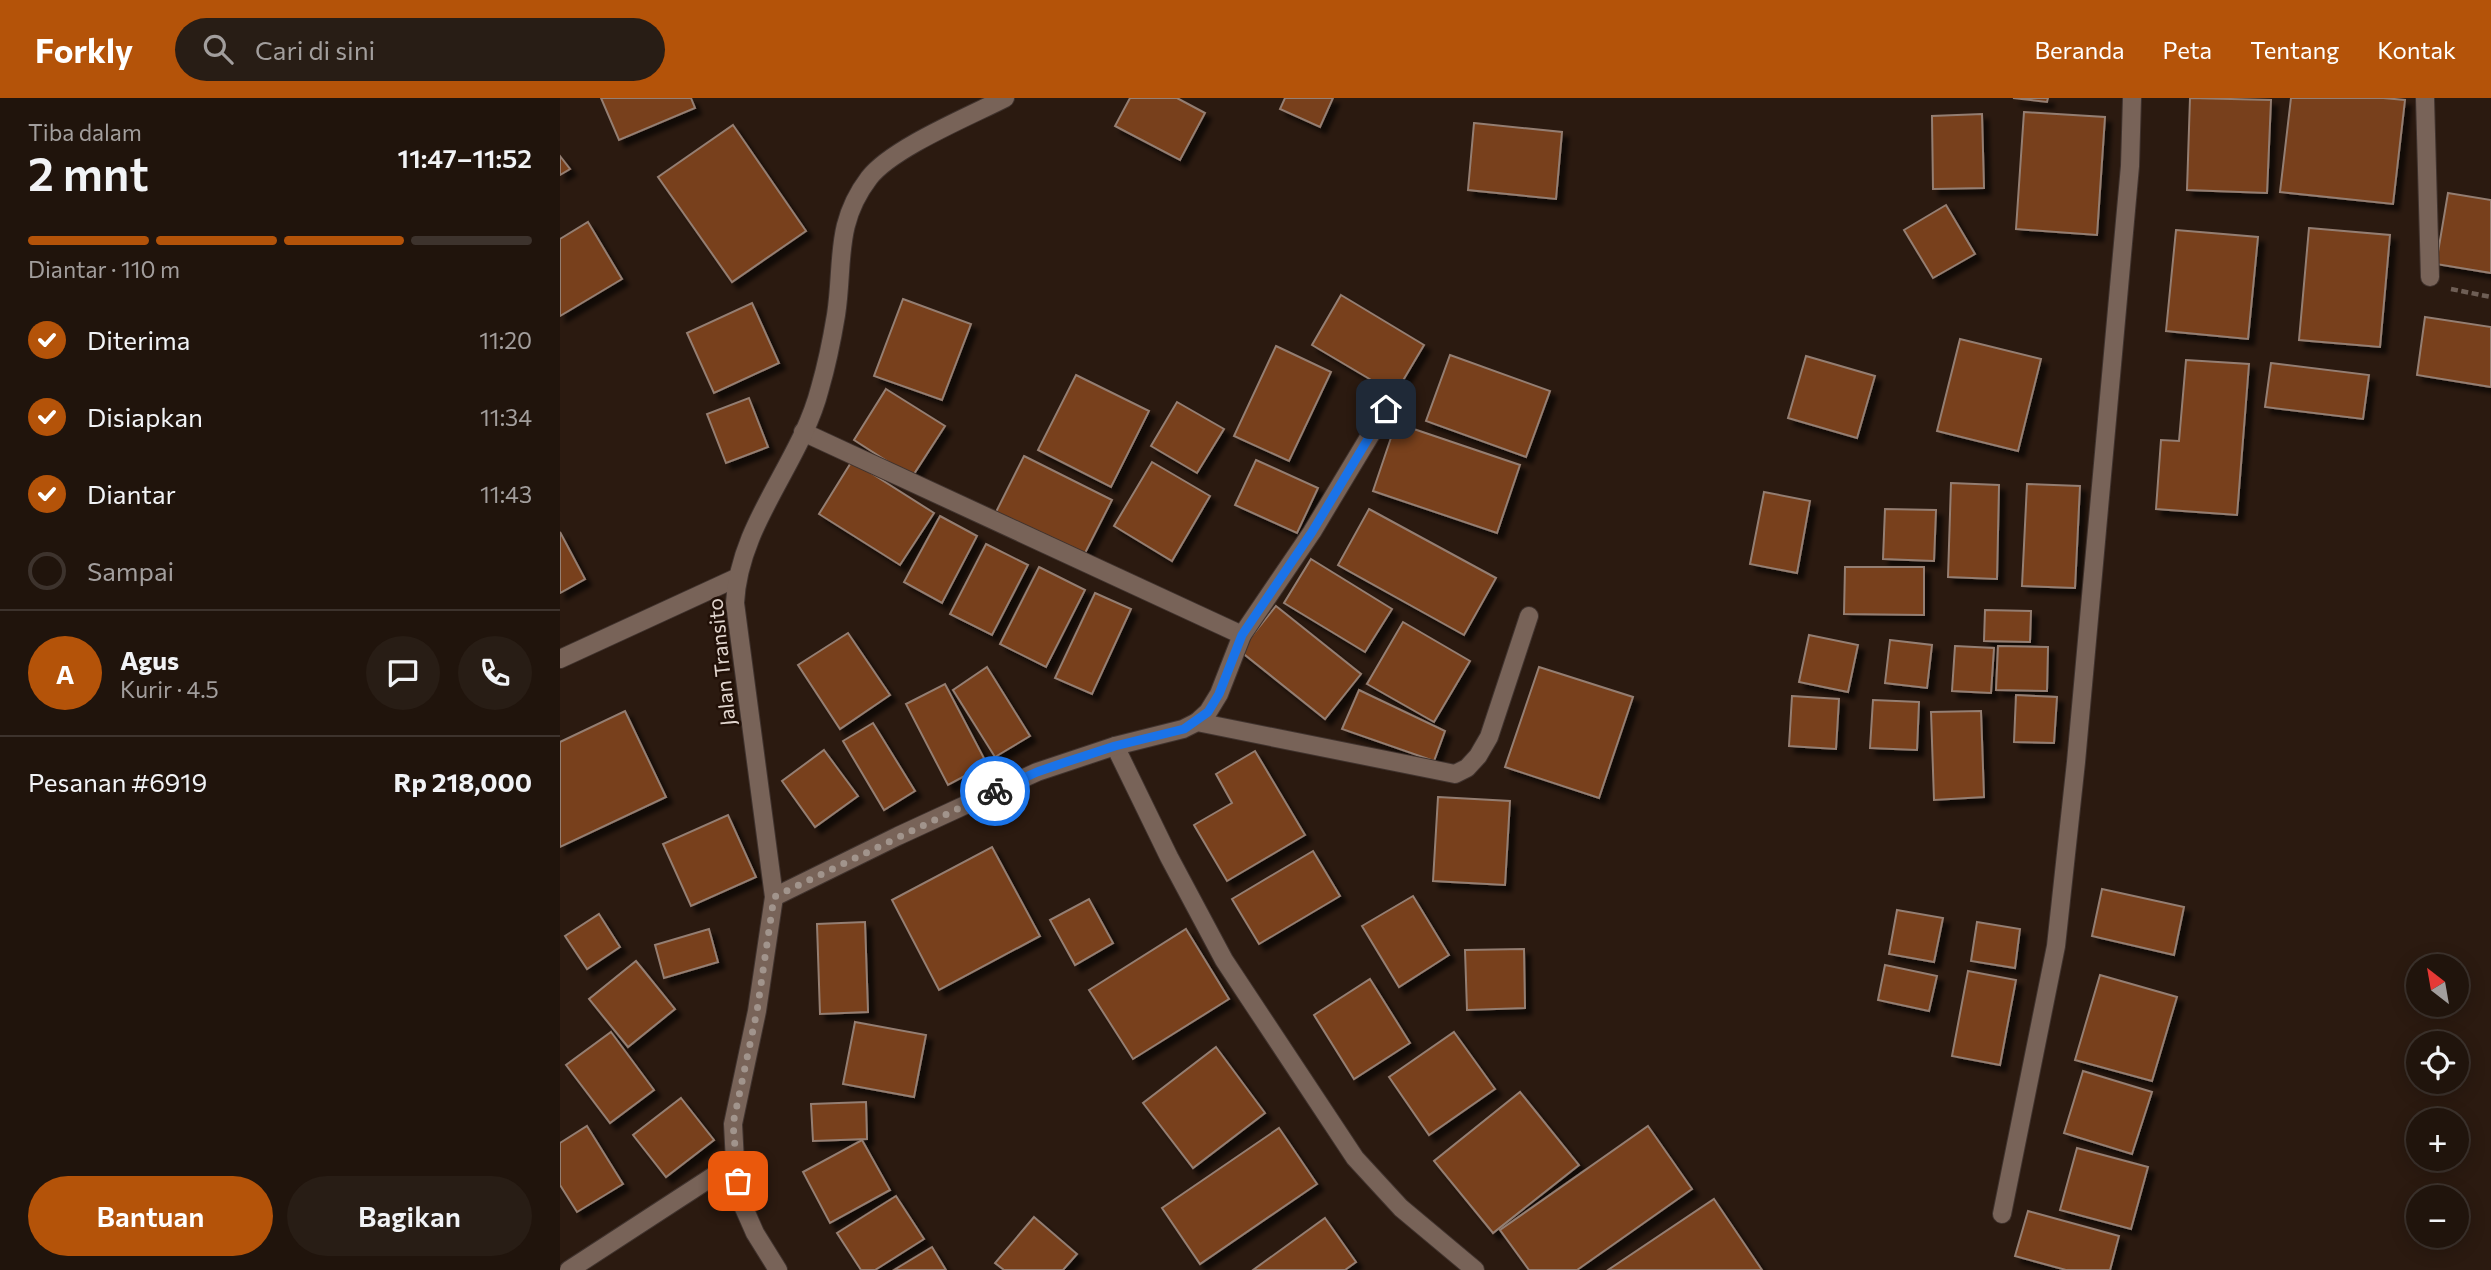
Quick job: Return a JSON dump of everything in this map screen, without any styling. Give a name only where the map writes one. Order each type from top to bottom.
[{"type":"street","name":"Jalan Transito","points":[[778,1270],[755,1233],[740,1199],[735,1162],[733,1124],[757,1011],[774,897],[735,603],[736,578],[748,541],[803,432],[820,390],[836,314],[841,243],[851,206],[870,176],[896,155],[1006,98]]},
{"type":"street","points":[[2002,1214],[2056,946],[2076,762],[2125,221],[2132,98]]},
{"type":"street","points":[[2425,98],[2430,277]]},
{"type":"street","points":[[774,897],[1037,772],[1115,746],[1184,729],[1196,722],[1208,712],[1219,694],[1242,635],[1312,532],[1386,409]]},
{"type":"street","points":[[803,432],[1242,635]]},
{"type":"street","points":[[560,659],[736,578]]},
{"type":"street","points":[[1196,722],[1455,774],[1467,768],[1478,757],[1489,737],[1529,616]]},
{"type":"street","points":[[1115,746],[1169,857],[1224,960],[1355,1158],[1401,1208],[1475,1270]]},
{"type":"street","points":[[569,1270],[735,1162]]},
{"type":"path","points":[[2430,277],[2440,286],[2491,297]]},
{"type":"building","points":[[601,98],[691,98],[695,108],[619,140]]},
{"type":"building","points":[[1130,98],[1177,98],[1205,113],[1180,160],[1115,126]]},
{"type":"building","points":[[1285,98],[1333,98],[1320,127],[1280,109]]},
{"type":"building","points":[[2013,98],[2048,98],[2047,102]]},
{"type":"building","points":[[2190,98],[2271,100],[2267,193],[2187,190]]},
{"type":"building","points":[[2291,98],[2405,100],[2393,204],[2280,192]]},
{"type":"building","points":[[2024,112],[2105,117],[2097,235],[2016,229]]},
{"type":"building","points":[[1982,114],[1984,188],[1933,189],[1932,116]]},
{"type":"building","points":[[1474,123],[1562,132],[1556,199],[1468,190]]},
{"type":"building","points":[[733,125],[806,231],[732,282],[658,177]]},
{"type":"building","points":[[560,156],[570,169],[560,175]]},
{"type":"building","points":[[2448,193],[2491,200],[2491,273],[2436,264]]},
{"type":"building","points":[[1946,205],[1975,254],[1933,278],[1904,230]]},
{"type":"building","points":[[588,222],[622,279],[560,316],[560,239]]},
{"type":"building","points":[[2309,228],[2390,235],[2380,347],[2299,340]]},
{"type":"building","points":[[2176,230],[2258,237],[2248,339],[2166,331]]},
{"type":"building","points":[[1341,295],[1424,345],[1395,394],[1312,345]]},
{"type":"building","points":[[903,299],[971,324],[942,400],[874,376]]},
{"type":"building","points":[[752,303],[779,363],[714,393],[687,333]]},
{"type":"building","points":[[2425,317],[2491,327],[2491,387],[2417,375]]},
{"type":"building","points":[[1960,339],[2041,359],[2018,451],[1937,431]]},
{"type":"building","points":[[1276,346],[1331,372],[1289,461],[1234,436]]},
{"type":"building","points":[[1450,355],[1550,391],[1526,457],[1426,421]]},
{"type":"building","points":[[1806,356],[1875,376],[1857,438],[1788,418]]},
{"type":"building","points":[[2186,360],[2249,364],[2237,515],[2156,509],[2161,440],[2179,441]]},
{"type":"building","points":[[2271,363],[2369,375],[2363,419],[2265,407]]},
{"type":"building","points":[[1076,375],[1149,411],[1111,487],[1038,450]]},
{"type":"building","points":[[886,389],[945,426],[912,477],[854,440]]},
{"type":"building","points":[[749,398],[768,447],[726,463],[707,414]]},
{"type":"building","points":[[1177,402],[1224,429],[1197,473],[1151,446]]},
{"type":"building","points":[[1396,423],[1520,465],[1497,533],[1373,491]]},
{"type":"building","points":[[1024,456],[1112,500],[1082,559],[994,516]]},
{"type":"building","points":[[1256,460],[1318,488],[1297,533],[1235,505]]},
{"type":"building","points":[[852,461],[934,513],[900,565],[819,514]]},
{"type":"building","points":[[1152,462],[1210,496],[1172,561],[1114,526]]},
{"type":"building","points":[[1951,483],[1999,485],[1997,579],[1948,577]]},
{"type":"building","points":[[2027,484],[2080,486],[2075,588],[2022,586]]},
{"type":"building","points":[[1764,492],[1810,501],[1797,573],[1750,564]]},
{"type":"building","points":[[1369,509],[1496,578],[1464,635],[1338,565]]},
{"type":"building","points":[[1885,509],[1936,510],[1934,561],[1883,559]]},
{"type":"building","points":[[940,516],[977,536],[942,603],[904,582]]},
{"type":"building","points":[[560,532],[585,579],[560,593]]},
{"type":"building","points":[[986,544],[1028,565],[992,635],[950,614]]},
{"type":"building","points":[[1311,559],[1392,609],[1365,652],[1284,603]]},
{"type":"building","points":[[1039,567],[1085,590],[1046,667],[1000,644]]},
{"type":"building","points":[[1845,567],[1924,567],[1924,615],[1844,614]]},
{"type":"building","points":[[1095,593],[1131,609],[1092,694],[1055,678]]},
{"type":"building","points":[[1276,606],[1361,674],[1325,719],[1240,651]]},
{"type":"building","points":[[1985,610],[2031,611],[2030,642],[1984,641]]},
{"type":"building","points":[[1403,622],[1470,661],[1434,722],[1367,684]]},
{"type":"building","points":[[848,633],[890,695],[840,729],[798,665]]},
{"type":"building","points":[[1809,635],[1858,645],[1848,692],[1799,682]]},
{"type":"building","points":[[1890,640],[1932,645],[1927,688],[1885,683]]},
{"type":"building","points":[[1955,646],[1994,648],[1991,693],[1952,691]]},
{"type":"building","points":[[1998,646],[2048,647],[2047,691],[1996,690]]},
{"type":"building","points":[[987,667],[1030,736],[995,757],[953,690]]},
{"type":"building","points":[[1539,667],[1633,697],[1599,798],[1505,767]]},
{"type":"building","points":[[945,684],[987,764],[948,785],[906,704]]},
{"type":"building","points":[[1359,690],[1445,731],[1434,761],[1342,729]]},
{"type":"building","points":[[2016,695],[2057,697],[2054,743],[2014,742]]},
{"type":"building","points":[[1792,696],[1839,699],[1836,749],[1789,746]]},
{"type":"building","points":[[1873,700],[1919,702],[1917,750],[1870,748]]},
{"type":"building","points":[[625,711],[666,797],[560,847],[560,742]]},
{"type":"building","points":[[1981,711],[1984,797],[1934,800],[1931,712]]},
{"type":"building","points":[[873,723],[915,791],[884,810],[843,741]]},
{"type":"building","points":[[824,750],[858,796],[815,827],[782,781]]},
{"type":"building","points":[[1255,751],[1305,835],[1227,881],[1194,825],[1232,803],[1216,774]]},
{"type":"building","points":[[1438,797],[1510,801],[1505,885],[1433,881]]},
{"type":"building","points":[[728,815],[756,877],[691,906],[663,844]]},
{"type":"building","points":[[992,847],[1040,936],[939,990],[892,900]]},
{"type":"building","points":[[1313,851],[1340,896],[1259,944],[1232,899]]},
{"type":"building","points":[[2102,889],[2184,907],[2174,955],[2092,936]]},
{"type":"building","points":[[1413,896],[1449,955],[1399,987],[1362,926]]},
{"type":"building","points":[[1089,899],[1113,943],[1075,965],[1050,920]]},
{"type":"building","points":[[1897,910],[1943,918],[1934,962],[1889,954]]},
{"type":"building","points":[[599,914],[620,947],[587,969],[565,936]]},
{"type":"building","points":[[865,922],[868,1012],[820,1014],[817,924]]},
{"type":"building","points":[[1977,922],[2020,929],[2015,968],[1971,961]]},
{"type":"building","points":[[709,929],[718,962],[664,978],[655,945]]},
{"type":"building","points":[[1186,929],[1229,999],[1133,1059],[1089,990]]},
{"type":"building","points":[[1524,949],[1525,1008],[1467,1010],[1465,950]]},
{"type":"building","points":[[636,961],[675,1009],[628,1047],[589,999]]},
{"type":"building","points":[[1885,965],[1937,976],[1929,1011],[1878,1000]]},
{"type":"building","points":[[1968,971],[2016,980],[2000,1065],[1952,1056]]},
{"type":"building","points":[[2100,975],[2177,997],[2152,1081],[2075,1060]]},
{"type":"building","points":[[1370,979],[1410,1043],[1354,1079],[1314,1015]]},
{"type":"building","points":[[855,1022],[926,1035],[914,1097],[843,1084]]},
{"type":"building","points":[[611,1032],[654,1090],[610,1123],[566,1065]]},
{"type":"building","points":[[1454,1032],[1495,1089],[1429,1135],[1389,1077]]},
{"type":"building","points":[[1216,1047],[1265,1113],[1193,1168],[1143,1103]]},
{"type":"building","points":[[2083,1071],[2152,1092],[2132,1154],[2064,1133]]},
{"type":"building","points":[[1520,1092],[1579,1165],[1493,1233],[1434,1161]]},
{"type":"building","points":[[681,1098],[714,1140],[666,1177],[633,1135]]},
{"type":"building","points":[[866,1102],[867,1139],[813,1141],[811,1104]]},
{"type":"building","points":[[587,1126],[623,1184],[577,1212],[560,1185],[560,1143]]},
{"type":"building","points":[[1648,1126],[1692,1189],[1577,1270],[1529,1270],[1500,1230]]},
{"type":"building","points":[[1279,1128],[1317,1184],[1200,1264],[1162,1208]]},
{"type":"building","points":[[862,1140],[890,1190],[830,1223],[803,1172]]},
{"type":"building","points":[[2077,1148],[2148,1167],[2131,1229],[2060,1210]]},
{"type":"building","points":[[896,1196],[924,1239],[875,1270],[861,1270],[837,1233]]},
{"type":"building","points":[[1714,1199],[1762,1270],[1608,1270]]},
{"type":"building","points":[[2028,1211],[2119,1236],[2110,1270],[2066,1270],[2015,1256]]},
{"type":"building","points":[[1034,1217],[1077,1254],[1063,1270],[1004,1270],[995,1263]]},
{"type":"building","points":[[1325,1218],[1356,1262],[1345,1270],[1253,1270]]},
{"type":"building","points":[[932,1247],[946,1270],[894,1270]]},
{"type":"way so far","points":[[738,1181],[733,1124],[757,1011],[774,897],[995,791]]},
{"type":"route","points":[[995,791],[1063,763],[1115,746],[1184,729],[1208,712],[1219,694],[1242,635],[1312,532],[1386,409]]}]
